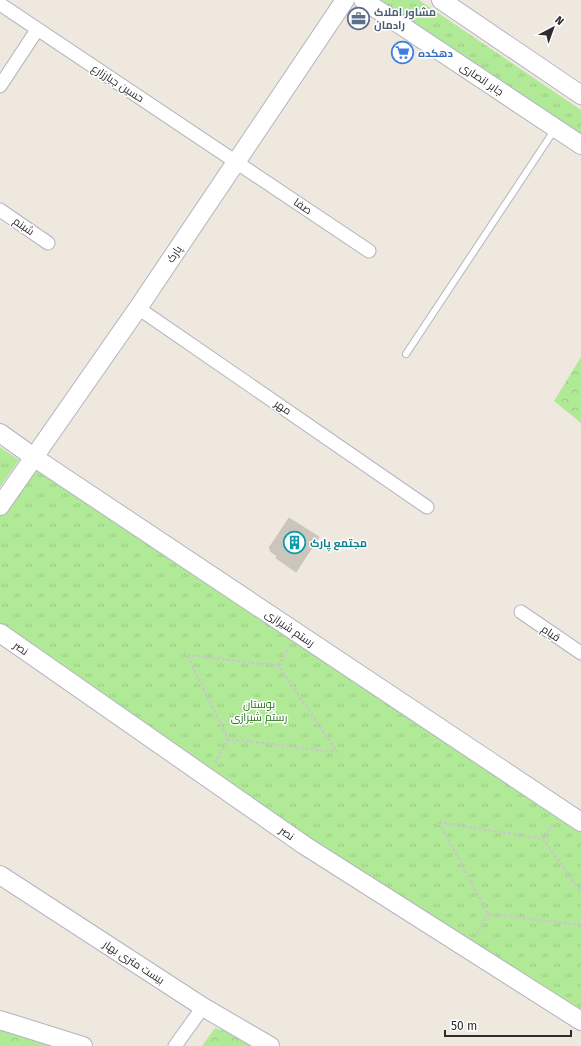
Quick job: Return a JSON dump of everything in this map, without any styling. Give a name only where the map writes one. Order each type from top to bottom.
[{"type":"street","name":"پارک","points":[[0,506],[35,458],[138,308],[345,0]]},
{"type":"street","name":"جابر انصاری","points":[[364,0],[581,145]]},
{"type":"street","points":[[441,0],[581,95]]},
{"type":"street","name":"حسین جبارزارع","points":[[0,4],[236,161]]},
{"type":"street","points":[[0,86],[37,30]]},
{"type":"street","name":"صفا","points":[[236,161],[369,251]]},
{"type":"street","name":"شبنم","points":[[0,210],[48,242]]},
{"type":"street","name":"مهر","points":[[138,308],[427,507]]},
{"type":"street","name":"رستم شیرازی","points":[[0,433],[35,458],[581,822]]},
{"type":"street","name":"قیام","points":[[521,612],[581,653]]},
{"type":"street","name":"نصر","points":[[0,633],[304,845],[581,1021]]},
{"type":"street","name":"بیست متری بهار","points":[[0,875],[204,1007],[270,1046]]},
{"type":"street","points":[[175,1046],[204,1007]]},
{"type":"street","points":[[0,1020],[83,1046]]},
{"type":"lane","points":[[406,354],[556,128]]},
{"type":"path","points":[[187,655],[279,666],[337,752],[236,740],[228,739],[187,655]]},
{"type":"path","points":[[207,777],[228,739]]},
{"type":"path","points":[[488,914],[439,822],[543,839],[581,892]]},
{"type":"path","points":[[468,949],[488,914]]},
{"type":"path","points":[[488,914],[581,925]]},
{"type":"green space","points":[[379,0],[419,0],[581,110],[581,142]]},
{"type":"green space","points":[[581,357],[581,423],[554,401]]},
{"type":"green space","points":[[0,447],[19,460],[0,487]]},
{"type":"green space","name":"بوستان رستم شیرازی","points":[[35,458],[581,822],[581,1020],[0,633],[0,506]]},
{"type":"green space","points":[[215,1028],[225,1031],[253,1046],[202,1046]]},
{"type":"green space","points":[[0,1030],[52,1046],[0,1046]]},
{"type":"building","name":"مجتمع پارک","points":[[289,518],[319,537],[296,572],[276,558],[277,556],[270,551],[271,549],[269,548]]},
{"type":"place","name":"مشاور املاک رادمان","points":[[359,18]]},
{"type":"place","name":"دهکده","points":[[402,53]]},
{"type":"place","name":"مجتمع پارک","points":[[294,543]]}]
